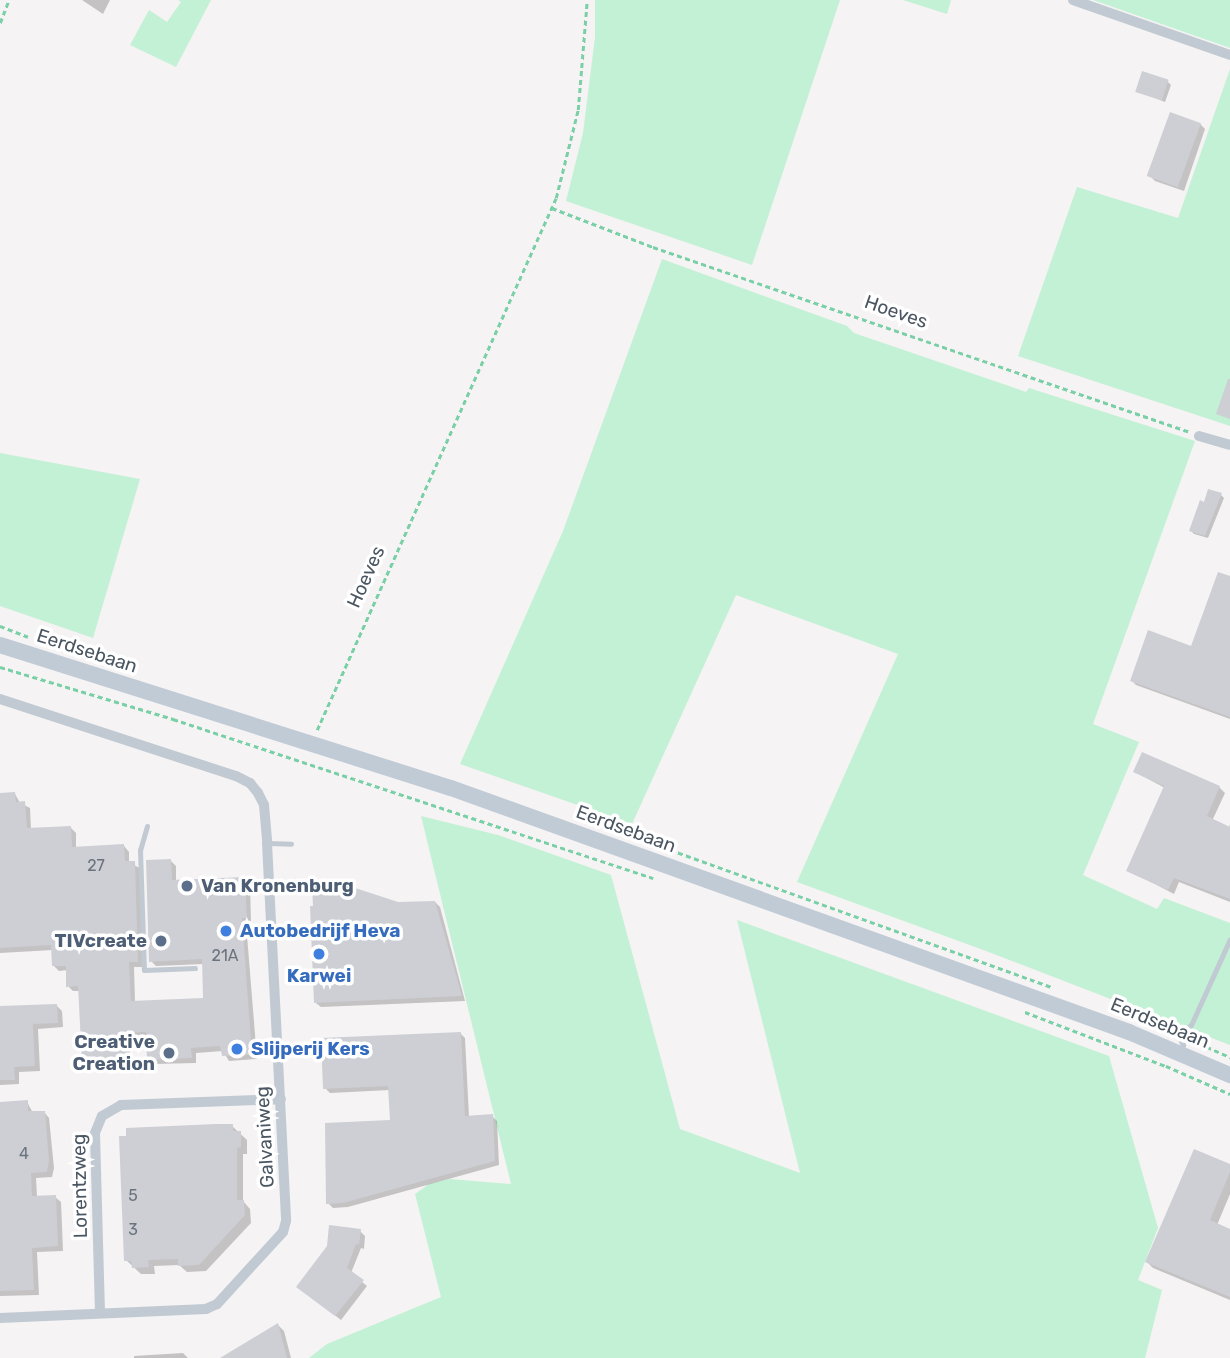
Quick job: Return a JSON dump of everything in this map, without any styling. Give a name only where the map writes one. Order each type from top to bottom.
[{"type":"main road","name":"Eerdsebaan","points":[[0,645],[451,788],[1129,1032],[1230,1075]]},
{"type":"street","points":[[1073,0],[1230,55]]},
{"type":"street","points":[[1199,436],[1230,445]]},
{"type":"street","name":"Galvaniweg","points":[[0,699],[236,776],[250,783],[264,806],[286,1221],[283,1233],[217,1304],[206,1309],[0,1318]]},
{"type":"street","name":"Lorentzweg","points":[[100,1313],[95,1133],[102,1116],[121,1105],[281,1099]]},
{"type":"lane","points":[[146,826],[139,850],[144,970],[195,968]]},
{"type":"lane","points":[[267,844],[291,844]]},
{"type":"lane","points":[[1179,1053],[1183,1045],[1178,1035],[1191,1025],[1230,939]]},
{"type":"path","points":[[0,23],[9,0]]},
{"type":"path","name":"Hoeves","points":[[317,731],[552,208],[578,110],[587,0]]},
{"type":"path","name":"Hoeves","points":[[552,208],[653,247],[1199,436]]},
{"type":"path","name":"Eerdsebaan","points":[[0,667],[173,719],[657,879]]},
{"type":"path","name":"Eerdsebaan","points":[[1017,1009],[1166,1066],[1230,1094]]},
{"type":"green space","points":[[178,0],[211,0],[176,67],[130,45],[149,10],[167,22],[181,2]]},
{"type":"green space","points":[[595,0],[840,0],[752,265],[566,201],[583,133],[595,37]]},
{"type":"green space","points":[[903,0],[951,0],[947,14]]},
{"type":"green space","points":[[1093,0],[1230,0],[1230,48],[1190,34]]},
{"type":"green space","points":[[1230,69],[1230,426],[1018,356],[1077,187],[1178,218]]},
{"type":"green space","points":[[662,259],[847,326],[854,333],[1026,392],[1029,388],[1195,441],[1093,724],[1139,742],[1083,875],[1157,909],[1164,898],[1230,923],[1230,1045],[797,882],[898,654],[736,595],[632,824],[460,764],[563,531]]},
{"type":"green space","points":[[0,453],[140,479],[93,638],[0,606]]},
{"type":"green space","points":[[421,816],[498,835],[611,875],[680,1129],[800,1173],[737,920],[1109,1056],[1158,1228],[1138,1280],[1162,1290],[1145,1358],[309,1358],[327,1344],[441,1297],[415,1194],[429,1184],[450,1179],[511,1184]]},
{"type":"building","points":[[1142,71],[1169,80],[1162,101],[1135,92]]},
{"type":"building","points":[[1170,112],[1201,123],[1178,187],[1147,176]]},
{"type":"building","points":[[1230,379],[1230,419],[1216,414]]},
{"type":"building","points":[[1208,489],[1222,493],[1205,536],[1189,531],[1200,500],[1204,502]]},
{"type":"building","points":[[1218,572],[1230,576],[1230,717],[1130,681],[1148,630],[1191,646]]},
{"type":"building","points":[[1142,752],[1220,786],[1207,816],[1230,827],[1230,899],[1174,878],[1168,890],[1126,871],[1164,786],[1133,772]]},
{"type":"building","points":[[15,792],[16,802],[25,801],[27,828],[71,826],[72,847],[124,844],[125,861],[135,861],[138,962],[129,962],[131,1001],[203,998],[202,959],[149,962],[146,860],[171,859],[172,880],[245,877],[247,918],[242,918],[252,1055],[222,1056],[220,1046],[191,1048],[192,1058],[147,1060],[146,1032],[125,1033],[126,1060],[82,1063],[78,986],[66,987],[66,966],[52,966],[51,945],[0,948],[0,793]]},
{"type":"building","points":[[346,885],[398,902],[435,901],[462,996],[314,1003],[310,906],[313,906],[312,886]]},
{"type":"building","points":[[57,1004],[58,1023],[33,1024],[35,1066],[14,1067],[15,1080],[0,1080],[0,1006]]},
{"type":"building","points":[[461,1032],[465,1116],[493,1114],[495,1161],[343,1203],[326,1204],[325,1123],[390,1120],[388,1086],[323,1089],[321,1038]]},
{"type":"building","points":[[28,1100],[28,1111],[45,1111],[49,1161],[47,1172],[31,1173],[32,1196],[56,1195],[58,1246],[32,1248],[34,1290],[0,1291],[0,1102]]},
{"type":"building","points":[[233,1124],[233,1131],[241,1131],[241,1147],[237,1148],[237,1200],[244,1200],[245,1215],[199,1265],[178,1266],[178,1259],[148,1260],[149,1267],[132,1268],[131,1261],[124,1261],[119,1136],[126,1136],[126,1128]]},
{"type":"building","points":[[1194,1149],[1230,1164],[1230,1172],[1210,1220],[1230,1229],[1230,1297],[1145,1262]]},
{"type":"building","points":[[329,1225],[361,1229],[359,1245],[356,1244],[347,1268],[364,1280],[335,1316],[296,1287],[327,1246]]},
{"type":"building","points":[[278,1323],[287,1358],[220,1358]]},
{"type":"place","name":"Van Kronenburg","points":[[187,886]]},
{"type":"place","name":"Autobedrijf Heva","points":[[226,931]]},
{"type":"place","name":"TIVcreate","points":[[161,941]]},
{"type":"place","name":"Karwei","points":[[319,954]]},
{"type":"place","name":"Slijperij Kers","points":[[237,1049]]},
{"type":"place","name":"Creative Creation","points":[[169,1053]]}]
